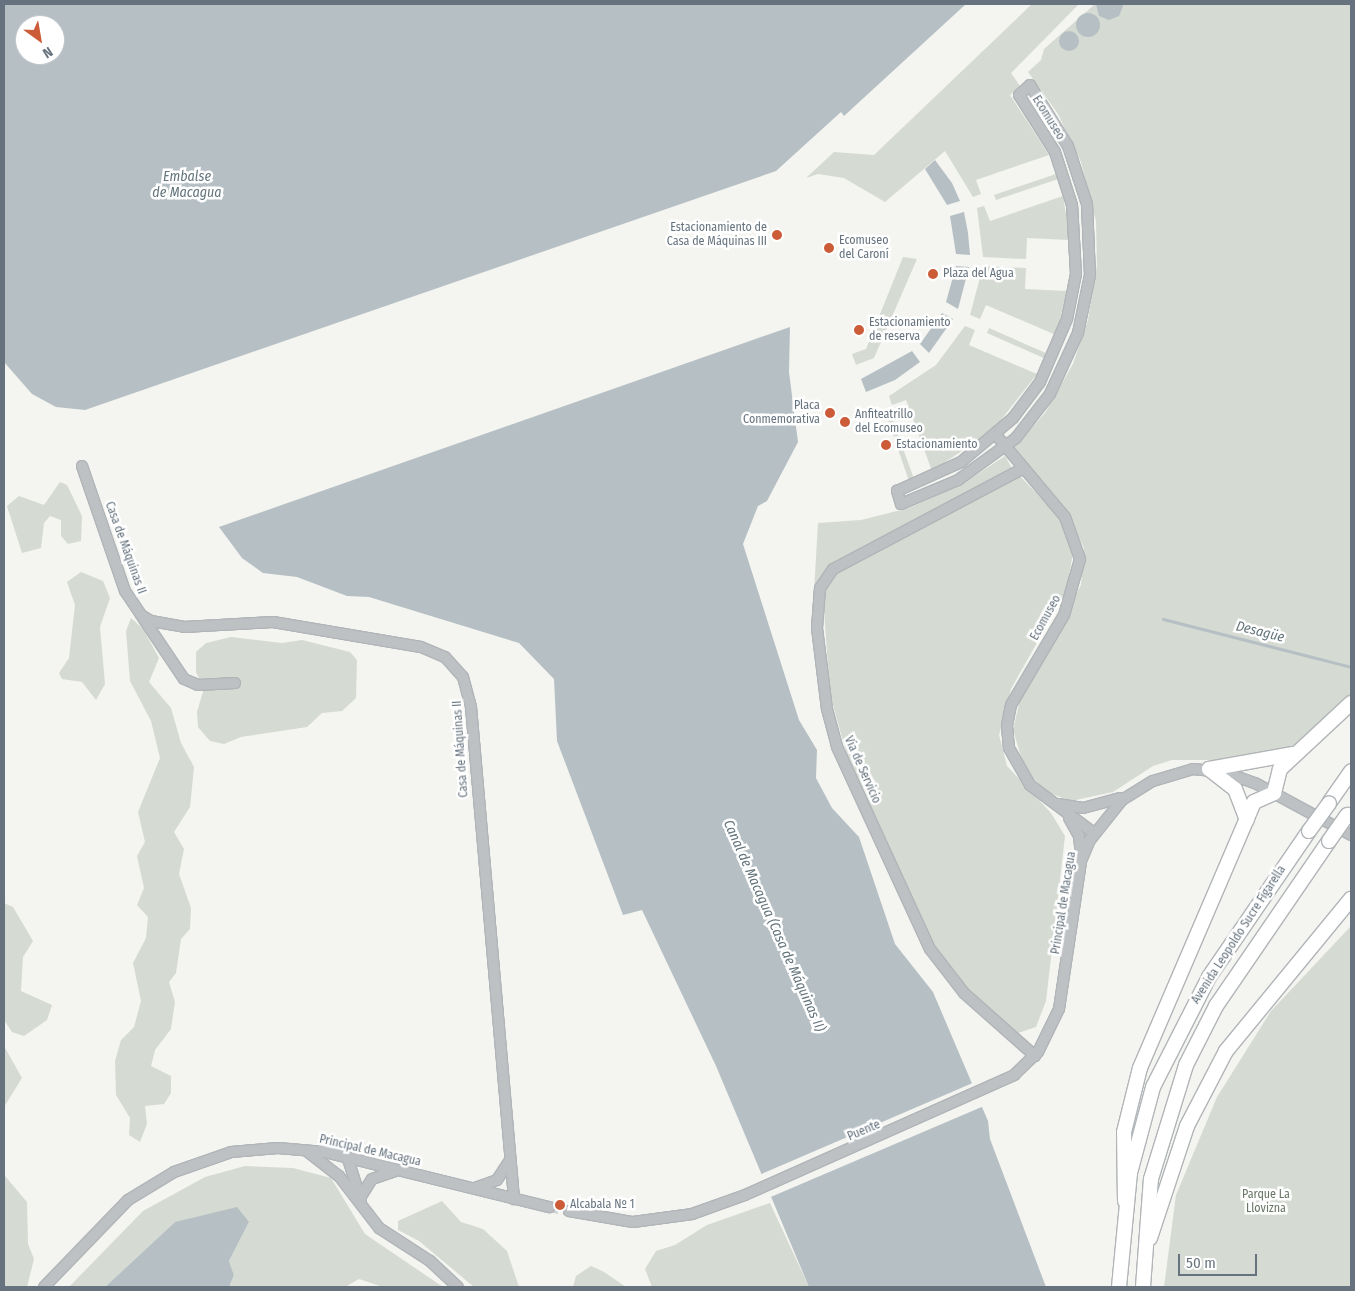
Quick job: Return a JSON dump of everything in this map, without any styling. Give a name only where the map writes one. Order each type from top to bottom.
[{"type":"main road","points":[[1126,1201],[1124,1132],[1140,1068],[1236,852],[1254,802],[1274,793],[1280,769],[1351,703]]},
{"type":"main road","points":[[1209,769],[1269,762],[1299,751]]},
{"type":"main road","points":[[1209,769],[1235,789],[1247,820]]},
{"type":"main road","name":"Avenida Leopoldo Sucre Figarella","points":[[1119,1287],[1126,1201],[1142,1121],[1177,1034],[1227,949],[1351,771]]},
{"type":"main road","name":"Avenida Leopoldo Sucre Figarella","points":[[1143,1287],[1151,1179],[1186,1065],[1216,1006],[1349,812]]},
{"type":"main road","points":[[1144,1260],[1186,1126],[1221,1058],[1351,899]]},
{"type":"street","name":"Ecomuseo","points":[[1030,85],[1071,153],[1086,202],[1091,250],[1088,294],[1072,350],[1040,409],[1006,447],[958,480],[901,504],[896,491],[941,474],[996,436],[1027,401],[1059,344],[1072,297],[1076,250],[1072,206],[1057,158],[1019,96],[1030,85]]},
{"type":"street","name":"Ecomuseo","points":[[1057,158],[1071,153]]},
{"type":"street","points":[[1072,206],[1086,202]]},
{"type":"street","points":[[1076,250],[1091,250]]},
{"type":"street","points":[[1059,344],[1072,350]]},
{"type":"street","name":"Ecomuseo","points":[[996,436],[1066,517],[1080,559],[1067,607],[1016,693],[1006,726],[1018,769],[1052,802],[1094,833]]},
{"type":"street","name":"Casa de Máquinas II","points":[[82,466],[125,592],[141,615],[166,626],[273,622],[421,647],[445,657],[463,677],[471,706],[514,1198]]},
{"type":"street","name":"Vía de Servicio","points":[[1024,468],[833,569],[820,588],[817,628],[827,709],[837,747],[930,949],[964,993],[1035,1056]]},
{"type":"street","points":[[141,615],[184,680],[198,684],[236,683]]},
{"type":"street","points":[[1209,769],[1240,777],[1274,793],[1351,835]]},
{"type":"street","name":"Principal de Macagua","points":[[992,1089],[1035,1056],[1058,1009],[1081,861],[1094,833],[1132,793],[1166,775],[1209,769]]},
{"type":"street","points":[[1052,802],[1092,807],[1132,793]]},
{"type":"street","name":"Ecomuseo","points":[[1064,811],[1079,836],[1081,861]]},
{"type":"street","name":"Puente","points":[[569,1211],[618,1221],[652,1221],[692,1214],[745,1196],[992,1089]]},
{"type":"street","points":[[303,1149],[332,1168],[367,1213],[390,1238],[430,1261],[458,1287]]},
{"type":"street","name":"Principal de Macagua","points":[[46,1285],[114,1212],[174,1172],[231,1152],[303,1149],[347,1156],[549,1207]]},
{"type":"street","points":[[347,1156],[360,1198],[367,1213]]},
{"type":"street","points":[[470,1188],[497,1180],[510,1156]]},
{"type":"street","points":[[360,1198],[372,1179],[399,1170]]},
{"type":"green space","points":[[1032,4],[1079,4],[1011,73],[1020,86],[1010,95],[1049,155],[976,180],[981,194],[973,197],[945,151],[885,202],[844,178],[818,174],[806,178],[834,152],[874,155]]},
{"type":"green space","points":[[1095,4],[1351,4],[1351,696],[1291,749],[1236,760],[1172,760],[1153,766],[1113,792],[1071,801],[1047,792],[1025,770],[1013,730],[1020,700],[1081,585],[1084,548],[1063,505],[1013,449],[1045,413],[1073,364],[1088,320],[1097,265],[1096,221],[1081,162],[1058,114],[1028,72],[1041,60],[1044,49]]},
{"type":"green space","points":[[1056,174],[1058,179],[996,200],[994,195]]},
{"type":"green space","points":[[1063,196],[1070,240],[1027,238],[1026,259],[983,257],[977,208],[984,206],[990,221]]},
{"type":"green space","points":[[903,257],[917,259],[874,358],[856,365],[852,354],[866,349]]},
{"type":"green space","points":[[983,266],[1026,268],[1025,289],[1067,291],[1056,335],[986,305],[980,319],[970,315]]},
{"type":"green space","points":[[965,326],[975,330],[969,345],[1037,374],[993,430],[932,471],[906,400],[892,405],[889,396],[936,365]]},
{"type":"green space","points":[[989,328],[1048,354],[1046,359],[987,333]]},
{"type":"green space","points":[[892,418],[914,479],[909,481],[888,420]]},
{"type":"green space","points":[[1005,456],[1013,470],[833,563],[814,592],[818,523],[861,520],[909,508],[961,485]]},
{"type":"green space","points":[[1019,475],[1058,516],[1074,548],[1066,591],[1011,689],[999,735],[1007,766],[1051,813],[1065,836],[1046,1001],[1036,1027],[1018,1033],[963,984],[934,945],[849,763],[830,694],[823,596],[827,584],[841,569]]},
{"type":"green space","points":[[60,482],[67,485],[82,516],[81,541],[68,544],[61,536],[61,520],[50,516],[44,523],[41,548],[22,553],[7,506],[19,496],[44,505]]},
{"type":"green space","points":[[81,572],[103,581],[110,598],[100,627],[105,684],[96,700],[82,682],[62,679],[59,673],[69,658],[75,605],[67,582]]},
{"type":"green space","points":[[131,618],[143,629],[159,658],[149,682],[171,708],[181,743],[194,767],[190,807],[174,832],[184,849],[179,874],[191,908],[190,929],[181,939],[176,973],[169,982],[175,1002],[171,1029],[155,1050],[151,1066],[171,1076],[171,1093],[164,1104],[145,1106],[147,1124],[140,1142],[129,1135],[130,1118],[116,1095],[115,1061],[121,1040],[134,1027],[141,1001],[133,963],[146,938],[148,917],[137,905],[144,888],[137,856],[145,842],[138,812],[160,758],[151,721],[130,681],[126,631]]},
{"type":"green space","points":[[231,637],[282,643],[302,640],[350,652],[357,660],[356,698],[342,711],[322,713],[307,727],[241,737],[224,744],[210,741],[198,727],[197,712],[204,688],[196,672],[196,652],[206,643]]},
{"type":"green space","points":[[4,903],[13,907],[33,941],[23,957],[21,991],[52,1005],[47,1020],[24,1036],[12,1032],[4,1020]]},
{"type":"green space","name":"Parque La Llovizna","points":[[1351,926],[1351,1287],[1164,1287],[1176,1195],[1217,1097],[1271,1011]]},
{"type":"green space","points":[[4,1046],[22,1078],[4,1107]]},
{"type":"green space","points":[[4,1152],[5,1176],[27,1202],[28,1244],[34,1259],[27,1287],[4,1287]]},
{"type":"green space","points":[[245,1166],[293,1168],[331,1178],[365,1234],[443,1287],[383,1287],[359,1279],[345,1287],[229,1287],[234,1275],[229,1261],[249,1222],[175,1222],[105,1287],[69,1287],[143,1211],[205,1177]]},
{"type":"green space","points":[[442,1201],[461,1222],[483,1229],[507,1251],[519,1287],[474,1287],[419,1241],[398,1230],[398,1221]]},
{"type":"green space","points":[[770,1203],[809,1287],[652,1287],[645,1269],[656,1251],[675,1245],[707,1225]]},
{"type":"green space","points":[[591,1266],[604,1272],[626,1287],[573,1287],[576,1276]]},
{"type":"water","name":"Embalse de Macagua","points":[[4,4],[966,4],[844,116],[841,112],[776,171],[85,410],[56,407],[32,394],[4,362]]},
{"type":"water","points":[[1096,4],[1122,4],[1123,6],[1119,16],[1109,20],[1099,16]]},
{"type":"water","points":[[1088,13],[1096,17],[1100,25],[1096,33],[1088,37],[1080,33],[1076,25],[1080,17]]},
{"type":"water","points":[[1069,31],[1076,34],[1079,41],[1076,48],[1069,51],[1062,48],[1059,41],[1062,34]]},
{"type":"water","points":[[935,160],[952,183],[960,201],[947,205],[925,169]]},
{"type":"water","points":[[964,212],[970,255],[956,254],[950,216]]},
{"type":"water","points":[[956,266],[969,267],[958,309],[946,302]]},
{"type":"water","points":[[942,313],[953,319],[929,353],[920,344]]},
{"type":"water","name":"Canal de Macagua (Casa de Máquinas II)","points":[[790,327],[789,372],[798,442],[767,501],[758,506],[743,544],[799,720],[817,750],[816,778],[832,808],[859,837],[895,944],[933,992],[988,1121],[990,1139],[1046,1287],[809,1287],[716,1066],[642,910],[623,915],[557,741],[554,679],[519,643],[369,597],[347,596],[297,577],[263,573],[242,558],[219,527]]},
{"type":"water","points":[[912,351],[920,362],[895,380],[866,392],[861,379]]},
{"type":"water","points":[[237,1207],[249,1222],[229,1261],[234,1275],[229,1287],[105,1287],[175,1222]]},
{"type":"pier","points":[[975,1082],[984,1106],[766,1199],[757,1176]]},
{"type":"waterway","name":"Desagüe","points":[[1163,619],[1351,667]]},
{"type":"tunnel","points":[[549,1207],[569,1211]]},
{"type":"place","name":"Estacionamiento de Casa de Máquinas III","points":[[777,235]]},
{"type":"place","name":"Ecomuseo del Caroní","points":[[829,248]]},
{"type":"place","name":"Plaza del Agua","points":[[933,274]]},
{"type":"place","name":"Estacionamiento de reserva","points":[[859,330]]},
{"type":"place","name":"Placa Conmemorativa","points":[[830,413]]},
{"type":"place","name":"Anfiteatrillo del Ecomuseo","points":[[845,422]]},
{"type":"place","name":"Estacionamiento","points":[[886,445]]},
{"type":"place","name":"Alcabala Nº 1","points":[[560,1205]]}]
